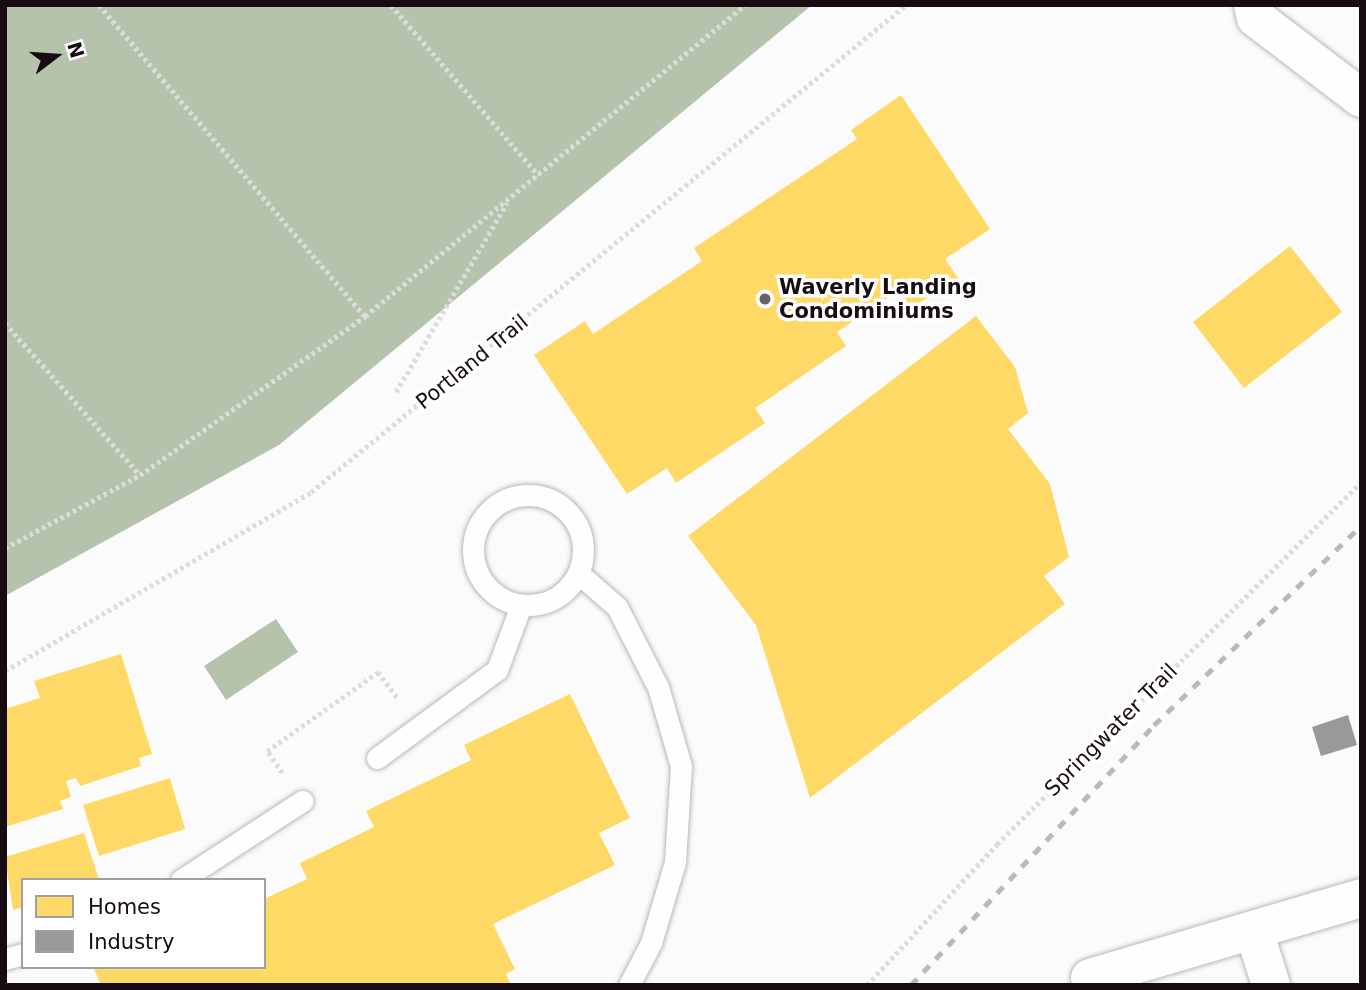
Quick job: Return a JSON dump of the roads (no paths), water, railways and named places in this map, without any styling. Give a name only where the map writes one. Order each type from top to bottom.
[{"type":"street","points":[[1253,5],[1256,18],[1361,98]]},
{"type":"street","points":[[1090,978],[1361,898]]},
{"type":"street","points":[[1254,931],[1271,985]]},
{"type":"lane","points":[[541,496],[561,506],[583,542],[578,573],[556,599],[522,605],[494,595],[473,558],[483,517],[499,502],[541,496]]},
{"type":"lane","points":[[578,573],[617,607],[658,687],[681,766],[675,862],[652,943],[629,985]]},
{"type":"lane","points":[[377,758],[497,670],[522,605]]},
{"type":"lane","points":[[184,878],[302,801]]},
{"type":"railway","points":[[911,985],[1154,725],[1361,526]]},
{"type":"place","name":"Waverly Landing Condominiums","points":[[765,299]]}]
